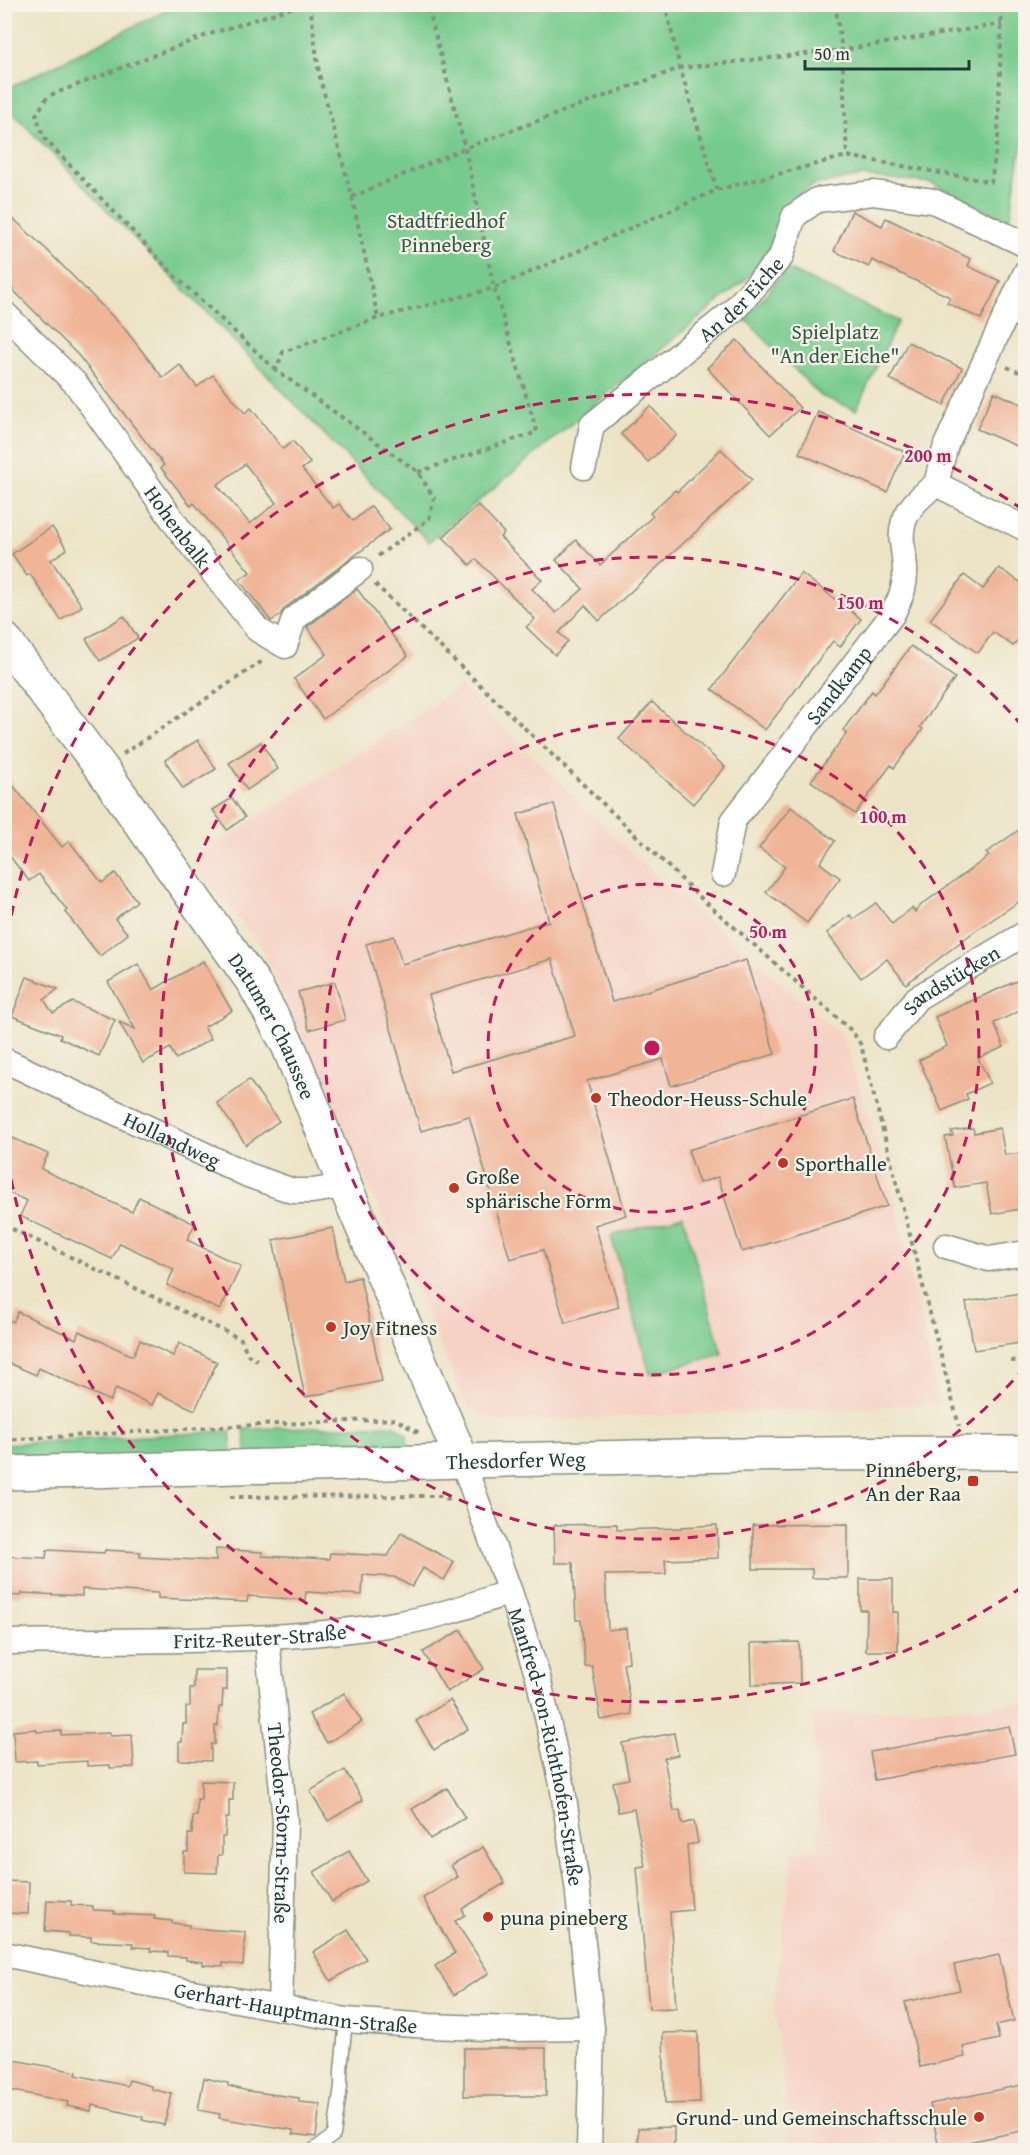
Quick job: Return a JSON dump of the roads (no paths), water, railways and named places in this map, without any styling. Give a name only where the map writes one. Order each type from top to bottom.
[{"type":"street","name":"An der Eiche","points":[[584,467],[592,425],[733,311],[781,257],[794,216],[817,200],[873,193],[933,201],[1026,245]]},
{"type":"street","points":[[1026,272],[946,445],[936,484],[1026,529]]},
{"type":"street","name":"Hohenbalk","points":[[4,313],[76,384],[182,533],[258,630],[285,646],[294,619],[360,569]]},
{"type":"street","name":"Sandkamp","points":[[723,874],[733,821],[892,615],[903,588],[905,559],[902,538],[906,516],[915,500],[936,484]]},
{"type":"street","name":"Datumer Chaussee","points":[[4,639],[102,769],[254,982],[288,1046],[462,1460]]},
{"type":"street","name":"Sandstücken","points":[[886,1037],[917,998],[1026,933]]},
{"type":"street","name":"Hollandweg","points":[[4,1060],[248,1175],[293,1191],[312,1191],[345,1186]]},
{"type":"street","points":[[945,1246],[989,1259],[1026,1253]]},
{"type":"street","name":"Thesdorfer Weg","points":[[4,1473],[462,1460],[795,1454],[1026,1453]]},
{"type":"street","name":"Manfred-von-Richthofen-Straße","points":[[462,1460],[538,1677],[562,1784],[577,1885],[592,2028],[589,2151]]},
{"type":"street","name":"Fritz-Reuter-Straße","points":[[4,1642],[267,1638],[402,1623],[459,1609],[510,1592]]},
{"type":"street","name":"Theodor-Storm-Straße","points":[[267,1638],[285,1821],[280,2008]]},
{"type":"street","name":"Gerhart-Hauptmann-Straße","points":[[4,1954],[143,1983],[346,2019],[429,2026],[514,2029],[592,2028]]},
{"type":"lane","points":[[313,2151],[334,2135],[341,2086],[346,2019]]},
{"type":"place","name":"Theodor-Heuss-Schule","points":[[596,1098]]},
{"type":"place","name":"Sporthalle","points":[[783,1163]]},
{"type":"place","name":"Große sphärische Form","points":[[454,1188]]},
{"type":"place","name":"Joy Fitness","points":[[331,1327]]},
{"type":"place","name":"Pinneberg, An der Raa","points":[[973,1481]]},
{"type":"place","name":"puna pineberg","points":[[488,1917]]},
{"type":"place","name":"Grund- und Gemeinschaftsschule","points":[[979,2117]]},
{"type":"park label","name":"Stadtfriedhof Pinneberg","points":[[446,232]]},
{"type":"park label","name":"Spielplatz \"An der Eiche\"","points":[[835,343]]}]
